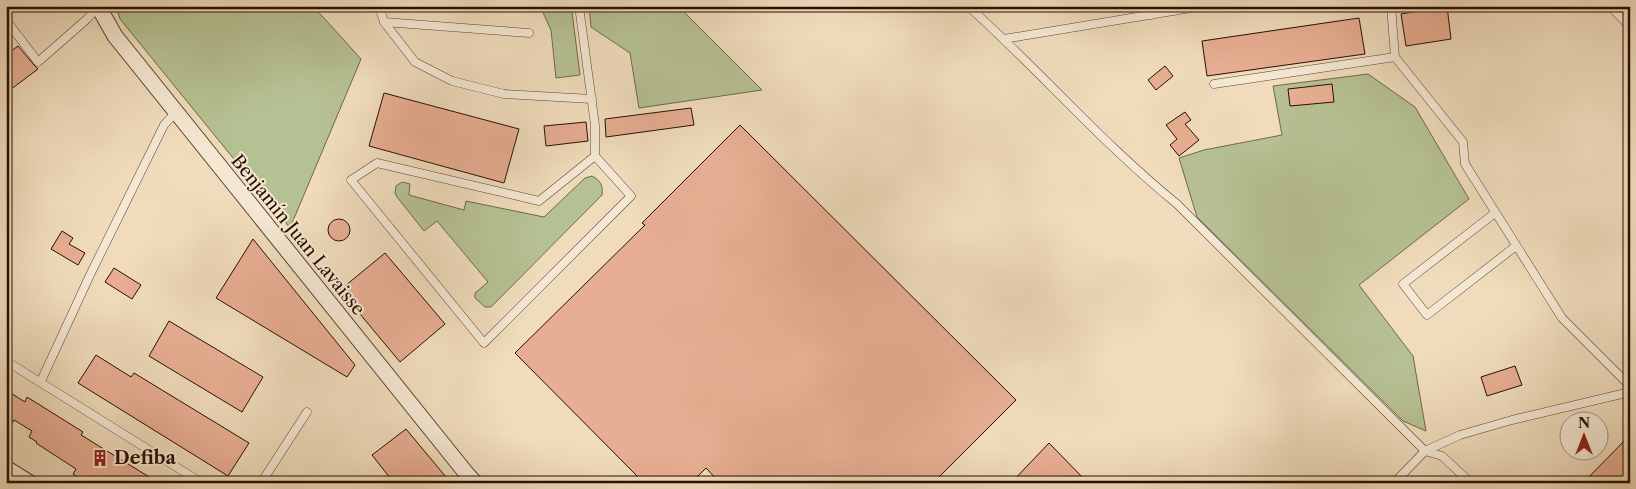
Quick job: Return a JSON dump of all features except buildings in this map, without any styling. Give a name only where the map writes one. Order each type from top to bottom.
[{"type":"street","name":"Benjamín Juan Lavaisse","points":[[98,6],[112,31],[176,112],[475,483]]},
{"type":"street","points":[[6,468],[30,483]]},
{"type":"lane","points":[[6,20],[38,62],[87,19],[98,6]]},
{"type":"lane","points":[[379,6],[384,22],[415,62],[452,81],[504,94],[592,100]]},
{"type":"lane","points":[[579,6],[595,125],[595,156],[631,196],[484,342],[351,180],[377,163],[539,202],[595,156]]},
{"type":"lane","points":[[968,6],[1148,180],[1177,204],[1425,451],[1442,456],[1471,483]]},
{"type":"lane","points":[[1145,6],[1151,15]]},
{"type":"lane","points":[[1004,39],[1203,6]]},
{"type":"lane","points":[[1391,6],[1395,58],[1464,142],[1465,164],[1562,318],[1630,386]]},
{"type":"lane","points":[[1610,6],[1630,27]]},
{"type":"lane","points":[[384,22],[529,33]]},
{"type":"lane","points":[[1214,84],[1395,58]]},
{"type":"lane","points":[[41,381],[90,275],[164,125],[176,112]]},
{"type":"lane","points":[[1495,213],[1403,284],[1427,315],[1516,246]]},
{"type":"lane","points":[[6,360],[202,483]]},
{"type":"lane","points":[[1394,483],[1425,451],[1460,435],[1512,420],[1630,392]]},
{"type":"lane","points":[[261,483],[307,412]]},
{"type":"green space","points":[[116,6],[313,6],[361,59],[290,228],[120,19]]},
{"type":"green space","points":[[540,6],[569,6],[572,12],[580,75],[556,78],[551,30]]},
{"type":"green space","points":[[589,6],[678,6],[762,90],[639,108],[630,53],[591,27]]},
{"type":"green space","points":[[1368,74],[1415,107],[1469,199],[1359,285],[1413,356],[1426,431],[1403,421],[1197,217],[1179,158],[1204,150],[1282,135],[1273,86]]},
{"type":"green space","points":[[592,176],[601,184],[602,195],[491,307],[485,307],[475,298],[475,293],[488,282],[437,221],[424,231],[395,193],[396,186],[402,182],[410,184],[409,195],[464,210],[466,201],[544,217],[585,178]]},
{"type":"place","name":"Defiba","points":[[100,458]]}]
